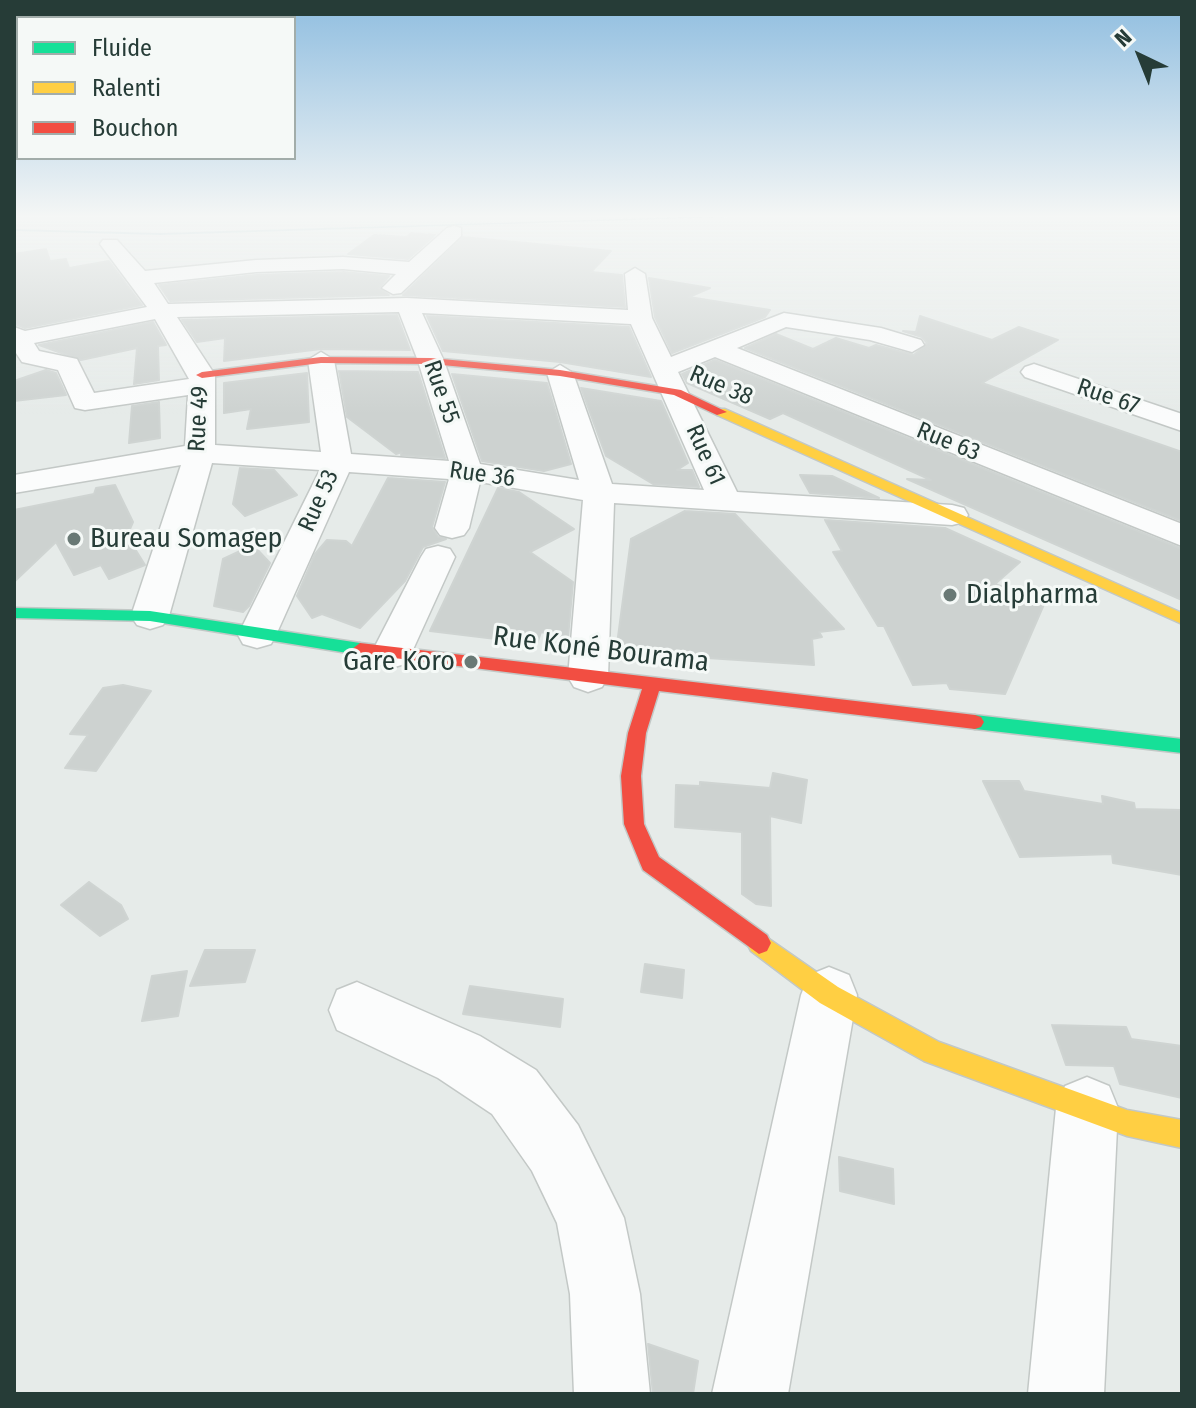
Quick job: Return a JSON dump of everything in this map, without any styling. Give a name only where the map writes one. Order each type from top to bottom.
[{"type":"main road","name":"Rue 38","points":[[202,380],[321,360],[431,361],[671,380],[952,515],[1182,619]]},
{"type":"main road","name":"Rue Koné Bourama","points":[[14,613],[150,616],[391,654],[1182,746]]},
{"type":"main road","points":[[652,684],[637,733],[631,776],[634,824],[651,863],[829,995],[933,1052],[1127,1123],[1182,1134]]},
{"type":"street","name":"Rue 49","points":[[143,283],[202,380],[200,453],[150,616]]},
{"type":"street","points":[[374,305],[398,283]]},
{"type":"street","name":"Rue 61","points":[[636,283],[640,318],[725,501]]},
{"type":"street","points":[[202,380],[85,402],[68,364],[31,357],[15,337],[161,311],[407,305],[640,318]]},
{"type":"street","name":"Rue 55","points":[[407,305],[431,361],[467,471]]},
{"type":"street","points":[[671,380],[715,348],[784,320],[873,333],[912,345]]},
{"type":"street","name":"Rue 63","points":[[715,348],[1182,536]]},
{"type":"street","name":"Rue 53","points":[[257,635],[338,464],[321,360]]},
{"type":"street","name":"Rue 67","points":[[1034,372],[1182,423]]},
{"type":"street","points":[[560,373],[599,493],[588,677]]},
{"type":"street","name":"Rue 36","points":[[14,484],[200,453],[467,471],[599,493],[952,515]]},
{"type":"street","points":[[391,654],[445,542],[467,471]]},
{"type":"street","points":[[750,1394],[829,995]]},
{"type":"street","points":[[357,1010],[459,1057],[514,1092],[555,1148],[590,1218],[605,1294],[612,1394]]},
{"type":"street","points":[[1066,1394],[1087,1108]]},
{"type":"building","points":[[14,283],[125,283],[142,305],[25,328],[15,324]]},
{"type":"building","points":[[383,283],[379,288],[389,295],[170,301],[159,285]]},
{"type":"building","points":[[416,283],[623,283],[625,307],[403,295]]},
{"type":"building","points":[[650,283],[678,283],[710,288],[689,297],[770,310],[765,317],[672,353],[655,317]]},
{"type":"building","points":[[397,315],[410,350],[321,349],[224,361],[225,338],[197,342],[182,320]]},
{"type":"building","points":[[427,316],[629,327],[651,377],[560,362],[443,351]]},
{"type":"building","points":[[920,316],[992,340],[1019,327],[1058,340],[982,383],[1182,452],[1182,521],[745,348],[776,334],[813,349],[836,338],[869,348],[876,345],[914,355],[927,343],[922,337],[903,331],[916,332]]},
{"type":"building","points":[[153,322],[166,345],[158,346],[159,380],[134,384],[137,348],[81,360],[39,345]]},
{"type":"building","points":[[715,360],[1182,549],[1182,600],[907,479],[931,480],[783,413],[770,419],[687,383],[682,374]]},
{"type":"building","points":[[46,370],[56,373],[66,395],[14,401],[14,381]]},
{"type":"building","points":[[339,371],[418,372],[445,458],[401,455],[402,452],[396,454],[347,417]]},
{"type":"building","points":[[307,373],[309,422],[247,429],[251,409],[224,413],[224,383]]},
{"type":"building","points":[[452,374],[547,383],[571,464],[544,471],[482,461]]},
{"type":"building","points":[[581,388],[661,401],[688,463],[677,470],[692,470],[699,487],[653,484],[606,456]]},
{"type":"building","points":[[159,402],[160,438],[129,443],[132,406]]},
{"type":"building","points":[[240,468],[274,470],[297,495],[245,516],[233,504]]},
{"type":"building","points":[[800,475],[832,476],[879,498],[810,493]]},
{"type":"building","points":[[388,478],[445,482],[432,527],[438,537],[446,539],[423,547],[405,581],[360,628],[322,614],[312,618],[297,596],[315,554],[327,540],[346,541],[352,546]]},
{"type":"building","points":[[115,485],[133,522],[127,536],[145,565],[109,579],[101,565],[74,575],[56,542],[14,582],[14,510],[94,494],[96,488]]},
{"type":"building","points":[[498,488],[519,492],[574,529],[530,552],[573,582],[568,638],[541,632],[537,644],[430,631]]},
{"type":"building","points":[[685,511],[735,514],[844,629],[819,632],[822,637],[812,639],[814,665],[616,652],[631,539]]},
{"type":"building","points":[[825,520],[945,528],[1020,562],[995,584],[1045,602],[1005,694],[950,689],[947,683],[913,685],[884,626],[878,626],[833,552],[842,551]]},
{"type":"building","points":[[253,545],[270,563],[249,606],[243,612],[214,606],[223,559]]},
{"type":"building","points":[[123,685],[151,691],[96,771],[65,768],[88,735],[70,734],[103,688]]},
{"type":"building","points":[[773,773],[807,780],[801,823],[770,816],[771,906],[756,904],[742,894],[742,832],[675,827],[676,785],[700,786],[700,782],[770,788]]},
{"type":"building","points":[[983,781],[1019,781],[1024,791],[1103,804],[1102,796],[1134,803],[1135,809],[1182,810],[1182,875],[1113,863],[1112,854],[1020,857]]},
{"type":"building","points":[[89,882],[121,905],[128,919],[100,936],[61,905]]},
{"type":"building","points":[[205,950],[255,950],[245,982],[190,986]]},
{"type":"building","points":[[645,964],[684,970],[682,998],[641,992]]},
{"type":"building","points":[[187,971],[178,1016],[142,1021],[152,976]]},
{"type":"building","points":[[470,986],[563,999],[560,1027],[463,1014]]},
{"type":"building","points":[[1052,1025],[1126,1027],[1131,1039],[1182,1046],[1182,1098],[1120,1084],[1114,1066],[1066,1065]]},
{"type":"building","points":[[839,1157],[893,1169],[894,1204],[840,1191]]},
{"type":"building","points":[[648,1344],[698,1361],[693,1394],[653,1394]]},
{"type":"traffic: fast","points":[[14,613],[150,616],[360,649]]},
{"type":"traffic: fast","points":[[975,722],[1182,746]]},
{"type":"traffic: slow","points":[[721,412],[1182,619]]},
{"type":"traffic: slow","points":[[759,943],[829,995],[933,1052],[1127,1123],[1182,1134]]},
{"type":"traffic: jam","points":[[202,375],[321,360],[431,361],[560,373],[677,392],[721,412]]},
{"type":"traffic: jam","points":[[360,649],[975,722]]},
{"type":"traffic: jam","points":[[652,684],[637,733],[631,776],[634,824],[651,863],[759,943]]},
{"type":"place","name":"Bureau Somagep","points":[[74,539]]},
{"type":"place","name":"Dialpharma","points":[[950,595]]},
{"type":"place","name":"Gare Koro","points":[[471,662]]}]
